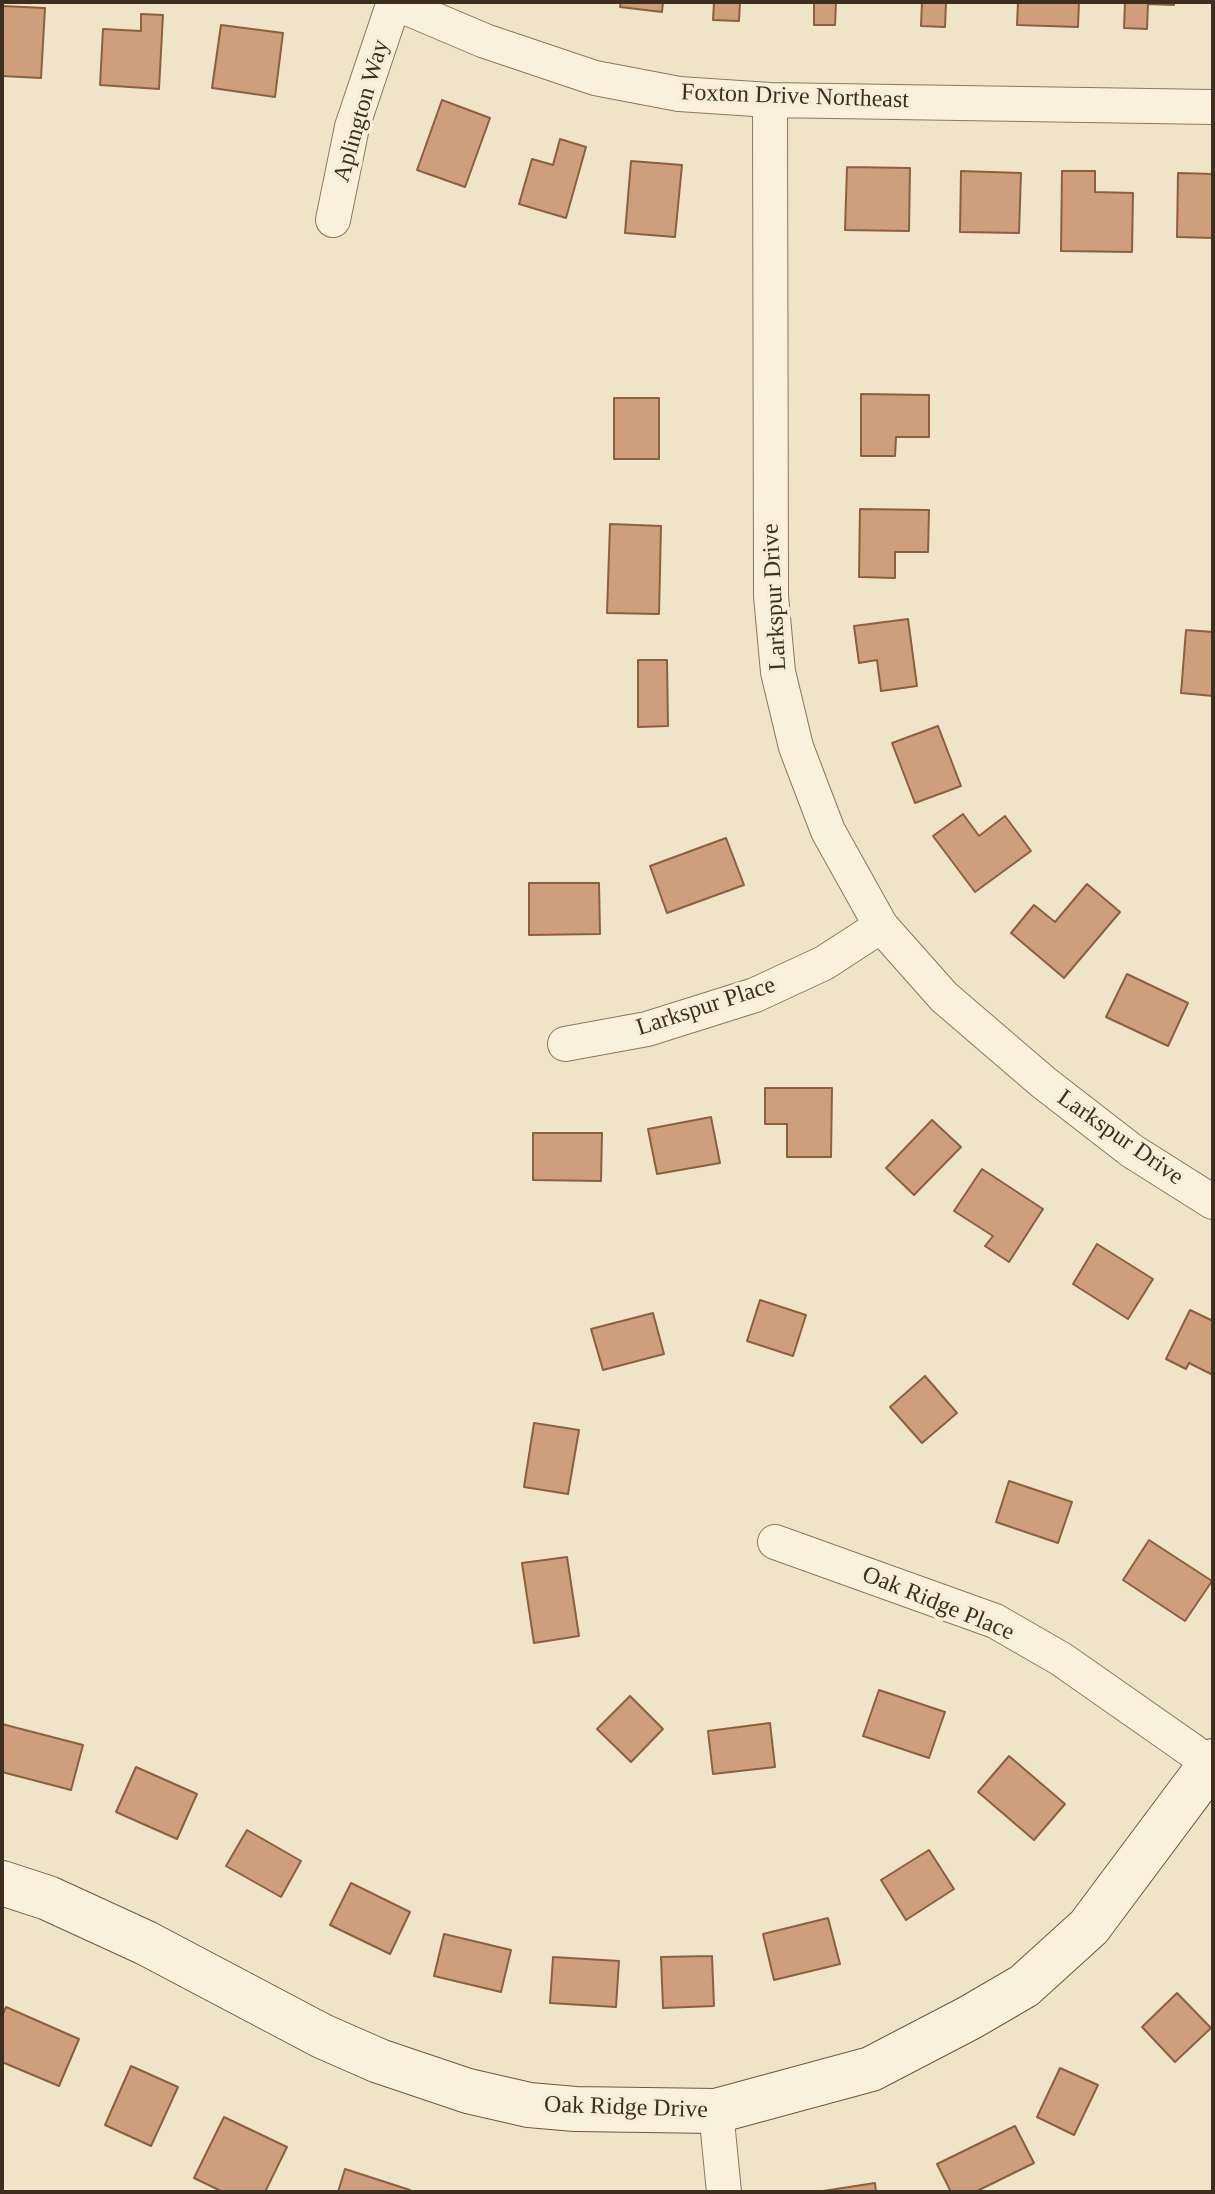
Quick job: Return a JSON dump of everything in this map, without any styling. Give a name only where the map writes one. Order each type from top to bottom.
[{"type":"street","name":"Foxton Drive Northeast","points":[[394,2],[485,41],[595,78],[679,94],[770,100],[1213,107]]},
{"type":"street","name":"Aplington Way","points":[[333,220],[352,127],[394,2]]},
{"type":"street","name":"Larkspur Drive","points":[[770,100],[771,596],[778,672],[796,747],[828,831],[881,926],[944,997],[1043,1082],[1132,1151],[1213,1202]]},
{"type":"street","name":"Larkspur Place","points":[[565,1044],[647,1029],[755,995],[824,963],[881,926]]},
{"type":"street","name":"Oak Ridge Place","points":[[775,1542],[995,1621],[1061,1659],[1212,1763]]},
{"type":"street","name":"Oak Ridge Drive","points":[[2,1883],[48,1898],[146,1943],[322,2036],[379,2061],[468,2091],[529,2105],[575,2109],[716,2111],[871,2069],[1024,1986],[1089,1927],[1212,1763]]},
{"type":"street","points":[[716,2111],[724,2192]]},
{"type":"building","points":[[621,2],[663,2],[662,12],[620,7]]},
{"type":"building","points":[[714,2],[740,2],[739,21],[713,20]]},
{"type":"building","points":[[814,2],[836,2],[835,25],[814,25]]},
{"type":"building","points":[[922,2],[946,2],[945,27],[921,26]]},
{"type":"building","points":[[1018,2],[1079,2],[1078,27],[1017,25]]},
{"type":"building","points":[[1125,2],[1174,2],[1174,5],[1148,4],[1147,29],[1124,28]]},
{"type":"building","points":[[2,6],[45,8],[41,78],[2,76]]},
{"type":"building","points":[[141,14],[163,15],[159,89],[100,85],[103,29],[141,31]]},
{"type":"building","points":[[221,25],[283,33],[275,97],[212,88]]},
{"type":"building","points":[[442,100],[490,118],[465,187],[417,170]]},
{"type":"building","points":[[560,139],[586,147],[566,218],[519,204],[532,159],[553,165]]},
{"type":"building","points":[[631,161],[682,165],[675,237],[625,233]]},
{"type":"building","points":[[847,167],[910,168],[909,231],[845,230]]},
{"type":"building","points":[[961,171],[1021,173],[1019,233],[960,232]]},
{"type":"building","points":[[1062,171],[1095,171],[1095,192],[1133,193],[1132,252],[1061,251]]},
{"type":"building","points":[[1178,173],[1213,174],[1213,238],[1177,237]]},
{"type":"building","points":[[861,394],[929,395],[929,437],[896,437],[895,456],[861,456]]},
{"type":"building","points":[[614,398],[659,398],[659,459],[614,459]]},
{"type":"building","points":[[860,509],[929,510],[928,552],[895,552],[895,578],[859,577]]},
{"type":"building","points":[[610,524],[661,526],[659,614],[607,613]]},
{"type":"building","points":[[908,619],[917,686],[881,691],[877,660],[859,663],[854,626]]},
{"type":"building","points":[[1186,630],[1213,632],[1213,696],[1181,693]]},
{"type":"building","points":[[638,660],[667,660],[668,726],[638,727]]},
{"type":"building","points":[[938,726],[961,786],[915,803],[892,743]]},
{"type":"building","points":[[963,814],[979,836],[1005,816],[1031,851],[975,892],[933,836]]},
{"type":"building","points":[[726,838],[744,885],[667,913],[650,866]]},
{"type":"building","points":[[529,883],[599,883],[600,934],[529,935]]},
{"type":"building","points":[[1087,884],[1120,912],[1064,978],[1011,933],[1034,905],[1055,922]]},
{"type":"building","points":[[1127,974],[1188,1003],[1168,1046],[1106,1017]]},
{"type":"building","points":[[765,1088],[832,1088],[831,1157],[787,1157],[787,1124],[765,1124]]},
{"type":"building","points":[[711,1117],[720,1163],[657,1174],[648,1129]]},
{"type":"building","points":[[932,1120],[961,1147],[914,1195],[886,1168]]},
{"type":"building","points":[[533,1133],[602,1133],[601,1181],[533,1180]]},
{"type":"building","points":[[982,1169],[1043,1209],[1009,1262],[985,1246],[993,1236],[954,1211]]},
{"type":"building","points":[[1097,1244],[1153,1279],[1128,1319],[1073,1284]]},
{"type":"building","points":[[760,1300],[806,1315],[793,1356],[747,1341]]},
{"type":"building","points":[[1190,1310],[1213,1321],[1213,1375],[1189,1363],[1186,1369],[1166,1359]]},
{"type":"building","points":[[653,1313],[664,1354],[603,1370],[591,1329]]},
{"type":"building","points":[[925,1376],[957,1413],[922,1443],[890,1407]]},
{"type":"building","points":[[534,1423],[579,1430],[568,1494],[524,1487]]},
{"type":"building","points":[[1009,1481],[1072,1502],[1058,1543],[996,1522]]},
{"type":"building","points":[[1149,1540],[1212,1581],[1185,1621],[1123,1580]]},
{"type":"building","points":[[567,1557],[579,1636],[534,1643],[522,1563]]},
{"type":"building","points":[[879,1690],[945,1712],[929,1758],[863,1736]]},
{"type":"building","points":[[630,1696],[663,1729],[631,1762],[597,1729]]},
{"type":"building","points":[[770,1723],[775,1767],[713,1774],[708,1731]]},
{"type":"building","points":[[2,1724],[83,1745],[71,1790],[2,1772]]},
{"type":"building","points":[[1009,1756],[1065,1804],[1034,1840],[978,1792]]},
{"type":"building","points":[[136,1767],[197,1794],[177,1839],[116,1812]]},
{"type":"building","points":[[247,1830],[301,1861],[281,1897],[226,1866]]},
{"type":"building","points":[[929,1850],[954,1889],[906,1920],[881,1880]]},
{"type":"building","points":[[351,1883],[410,1912],[390,1954],[330,1925]]},
{"type":"building","points":[[828,1918],[840,1964],[774,1980],[763,1934]]},
{"type":"building","points":[[444,1934],[511,1950],[501,1992],[434,1976]]},
{"type":"building","points":[[712,1956],[714,2006],[663,2008],[661,1957]]},
{"type":"building","points":[[553,1957],[619,1961],[616,2007],[550,2003]]},
{"type":"building","points":[[1177,1993],[1211,2028],[1175,2062],[1142,2027]]},
{"type":"building","points":[[6,2007],[79,2039],[59,2086],[2,2062],[2,2016]]},
{"type":"building","points":[[131,2066],[178,2087],[151,2146],[105,2125]]},
{"type":"building","points":[[1060,2068],[1098,2085],[1074,2135],[1037,2117]]},
{"type":"building","points":[[224,2117],[287,2147],[265,2192],[223,2192],[194,2178]]},
{"type":"building","points":[[1015,2126],[1034,2163],[975,2192],[951,2192],[937,2164]]},
{"type":"building","points":[[345,2169],[410,2190],[410,2192],[338,2192]]},
{"type":"building","points":[[875,2183],[876,2192],[823,2192],[823,2191]]}]
